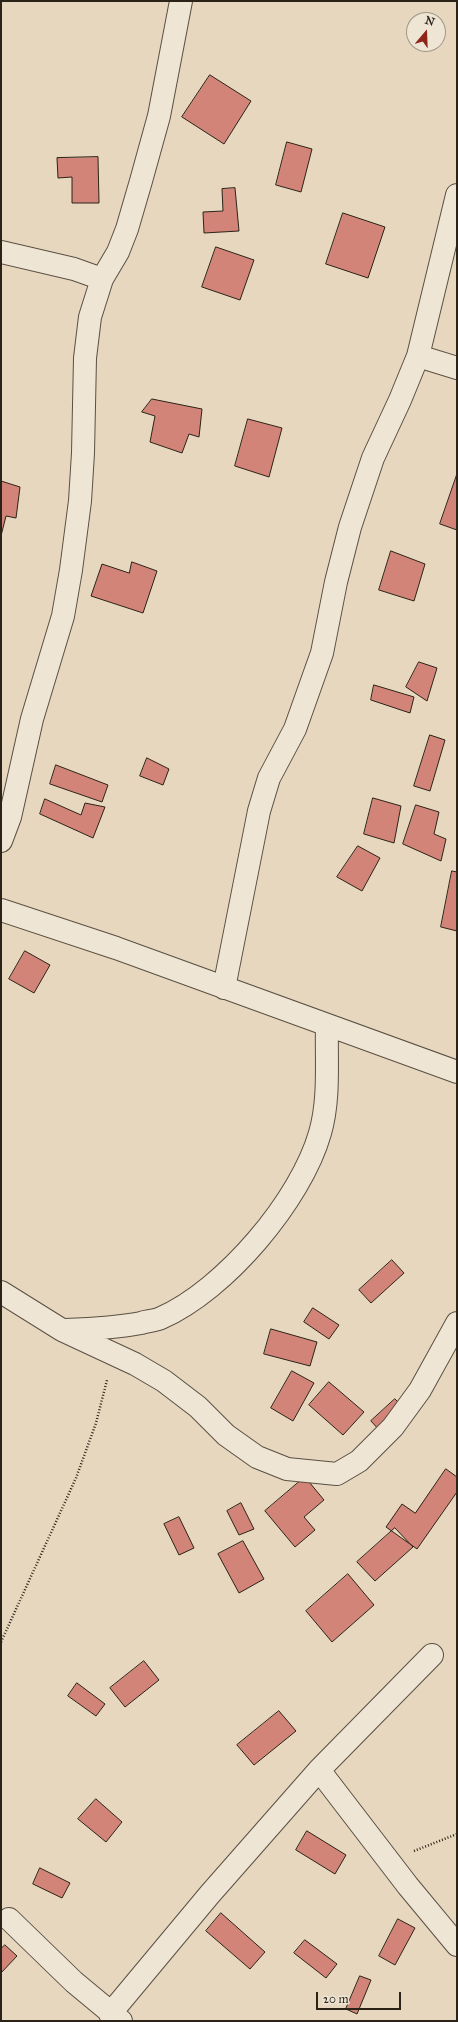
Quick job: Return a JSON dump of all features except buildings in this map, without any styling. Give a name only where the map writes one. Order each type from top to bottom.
[{"type":"street","points":[[1,841],[10,816],[32,719],[63,616],[80,501],[83,453],[85,358],[90,317],[102,279],[118,252],[139,188],[185,5]]},
{"type":"street","points":[[224,988],[259,811],[269,778],[295,729],[322,654],[336,582],[350,527],[373,458],[400,400],[418,356],[457,195]]},
{"type":"street","points":[[1,252],[74,269],[102,279]]},
{"type":"street","points":[[418,356],[457,368]]},
{"type":"street","points":[[1,910],[116,948],[457,1072]]},
{"type":"street","points":[[62,1330],[114,1328],[160,1319],[189,1302],[221,1276],[256,1242],[283,1209],[303,1175],[320,1134],[326,1100],[327,1025]]},
{"type":"street","points":[[1,1292],[62,1330],[135,1364],[164,1381],[198,1407],[226,1434],[257,1457],[287,1469],[337,1474],[359,1461],[393,1427],[420,1390],[457,1323]]},
{"type":"street","points":[[9,1919],[74,1982],[115,2017],[210,1894],[320,1770],[432,1655]]},
{"type":"street","points":[[320,1770],[389,1862],[457,1945]]},
{"type":"path","points":[[1,1642],[76,1478],[96,1423],[113,1354]]},
{"type":"path","points":[[389,1862],[457,1834]]}]
